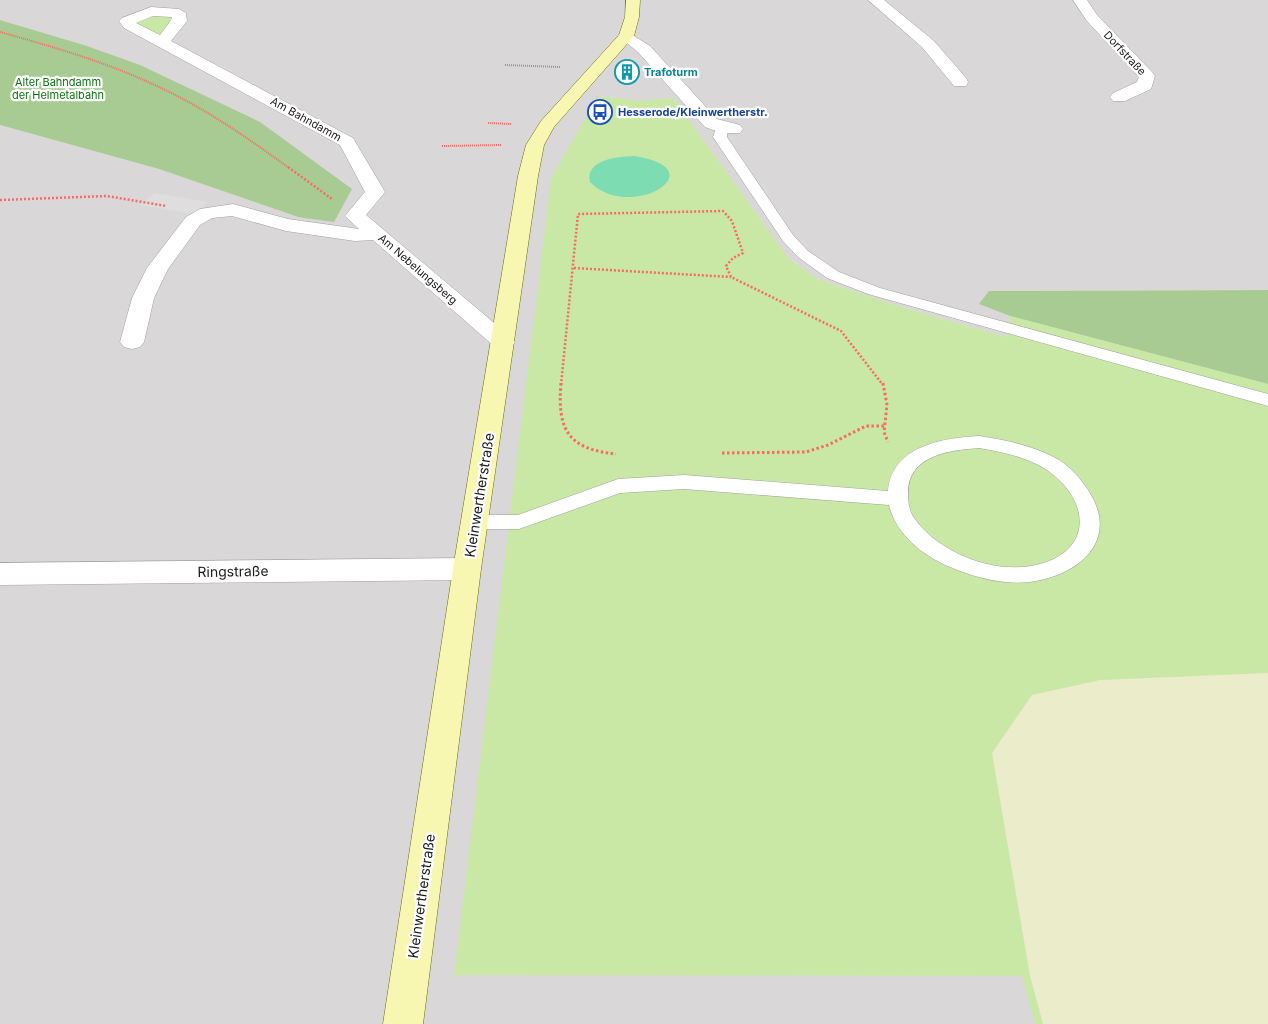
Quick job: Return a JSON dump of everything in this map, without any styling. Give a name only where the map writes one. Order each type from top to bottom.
[{"type":"street","name":"Kleinwertherstraße","points":[[403,1024],[467,569],[527,184],[536,145],[547,124],[626,36],[632,17],[633,0]]},
{"type":"street","points":[[876,0],[928,44],[960,82]]},
{"type":"street","name":"Dorfstraße","points":[[1080,0],[1092,18],[1147,76],[1145,85],[1119,97]]},
{"type":"street","points":[[626,36],[644,49],[711,123],[728,129]]},
{"type":"street","name":"Am Bahndamm","points":[[162,42],[347,142],[375,192],[355,216]]},
{"type":"street","name":"Am Nebelungsberg","points":[[208,213],[233,210],[286,225],[355,235],[378,233],[502,342]]},
{"type":"street","points":[[132,342],[143,298],[158,268],[193,222],[208,213]]},
{"type":"street","points":[[355,216],[378,233]]},
{"type":"street","name":"Ringstraße","points":[[0,574],[467,569]]},
{"type":"lane","points":[[728,129],[720,137],[788,238],[803,254],[833,275],[874,291],[1268,400]]},
{"type":"lane","points":[[979,442],[1008,446],[1036,456],[1060,470],[1079,489],[1090,510],[1091,530],[1083,549],[1065,564],[1040,573],[1009,574],[976,569],[946,557],[922,540],[905,520],[897,499],[899,480],[909,463],[927,450],[951,443],[979,442]]},
{"type":"lane","points":[[474,522],[519,522],[618,486],[684,482],[897,499]]},
{"type":"path","points":[[0,32],[66,51],[159,87],[241,133],[355,216]]},
{"type":"path","points":[[505,65],[595,70]]},
{"type":"path","points":[[442,146],[536,145]]},
{"type":"path","points":[[0,200],[107,196],[208,213]]},
{"type":"path","points":[[624,454],[588,450],[573,441],[562,425],[559,407],[578,214],[723,211],[732,221],[743,253],[733,258],[726,266],[731,277]]},
{"type":"path","points":[[574,268],[731,277],[841,331],[883,383],[887,405],[884,432],[892,450],[909,463]]},
{"type":"path","points":[[720,453],[806,452],[828,445],[866,426],[885,426]]},
{"type":"shaded area","points":[[0,0],[1268,0],[1268,290],[990,291],[980,304],[1010,316],[1006,337],[905,308],[817,279],[788,258],[673,98],[641,101],[600,96],[609,107],[606,115],[596,118],[473,974],[1023,976],[1035,1024],[0,1024],[0,125],[159,169],[298,217],[84,45],[0,20]]},
{"type":"shaded area","points":[[155,193],[208,202],[194,214],[140,205]]},
{"type":"green space","points":[[142,16],[174,16],[162,36],[157,36],[136,22]]},
{"type":"green space","name":"Alter Bahndamm der Helmetalbahn","points":[[0,20],[84,45],[140,65],[260,122],[352,189],[334,222],[298,217],[159,169],[0,125]]},
{"type":"green space","points":[[600,96],[641,101],[673,98],[788,258],[817,279],[905,308],[1006,337],[1010,316],[1268,384],[1268,673],[1100,680],[1032,695],[992,753],[1030,976],[1043,1024],[1035,1024],[1022,976],[454,975],[551,178],[586,117],[606,115],[609,107],[596,103]]},
{"type":"green space","points":[[634,156],[658,163],[669,171],[668,181],[659,189],[644,195],[626,197],[607,193],[590,182],[590,174],[598,164],[620,157]]},
{"type":"green space","points":[[1268,290],[1268,384],[1010,316],[979,304],[989,291]]},
{"type":"green space","points":[[1268,673],[1268,1024],[1043,1024],[1030,976],[992,753],[1032,695],[1100,680]]},
{"type":"place","name":"Trafoturm","points":[[627,72]]},
{"type":"place","name":"Hesserode/Kleinwertherstr.","points":[[600,112]]}]
